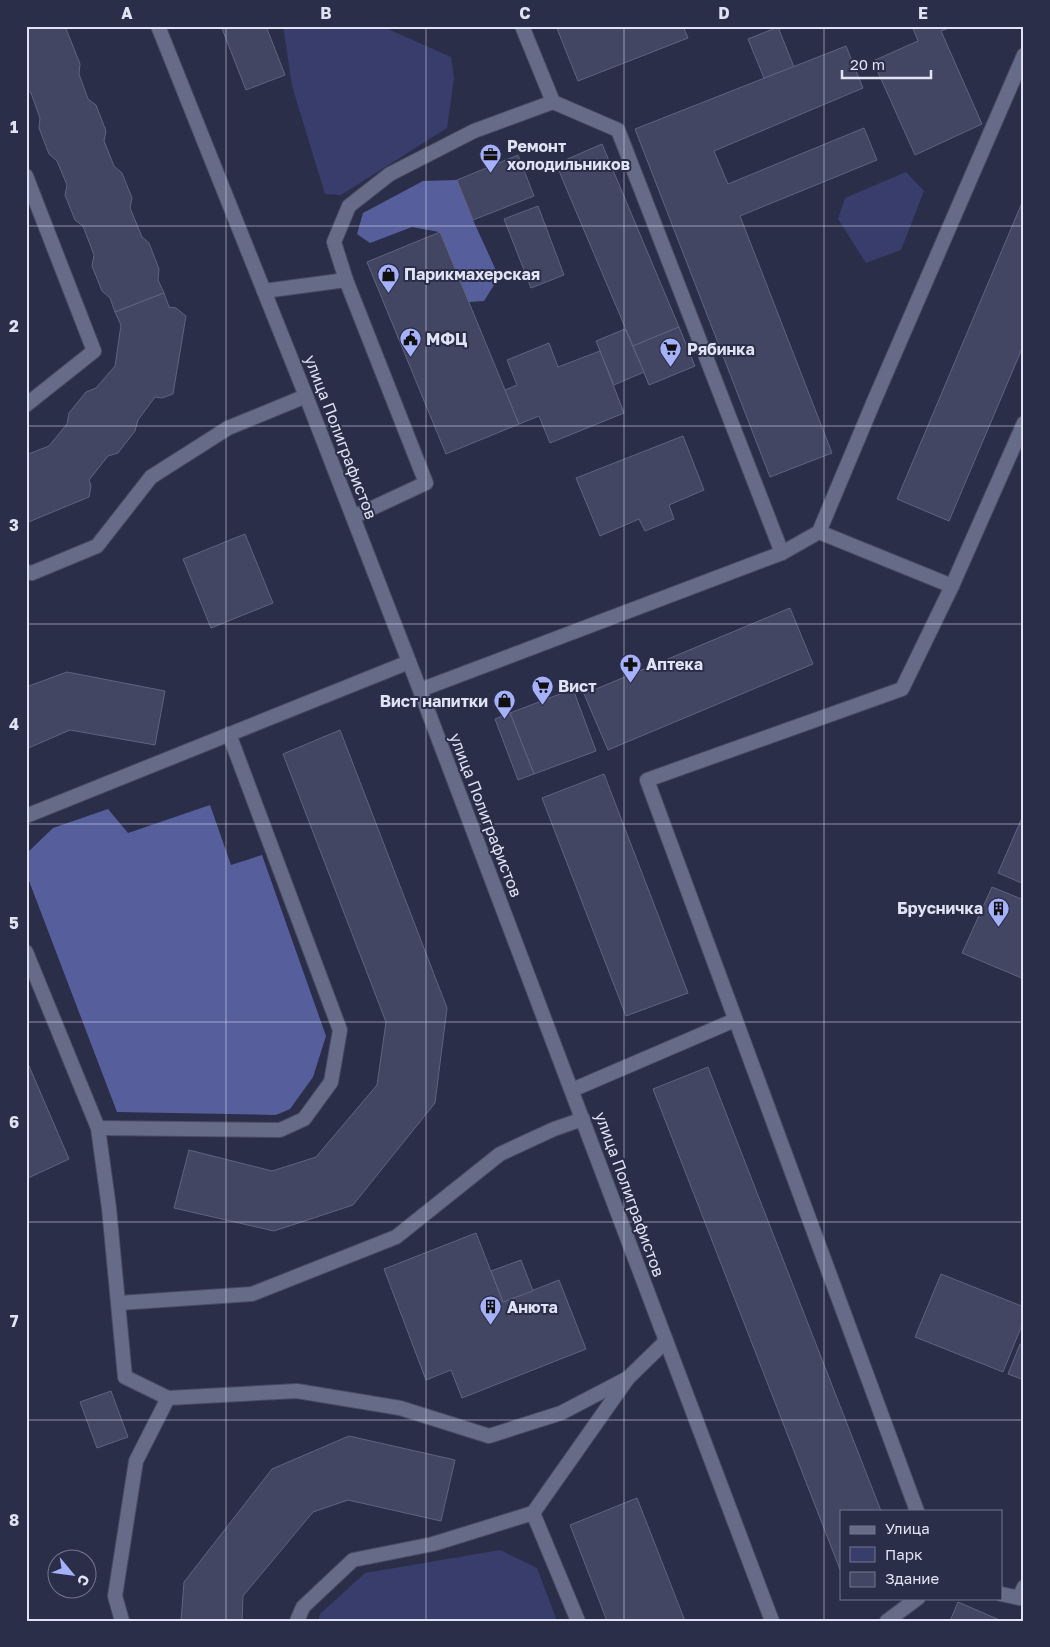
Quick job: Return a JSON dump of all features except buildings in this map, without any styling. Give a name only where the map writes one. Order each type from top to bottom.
[{"type":"street","name":"улица Полиграфистов","points":[[158,26],[306,396],[420,690],[772,1621]]},
{"type":"street","points":[[522,26],[553,102]]},
{"type":"street","points":[[420,690],[782,553],[819,532],[1024,54]]},
{"type":"street","points":[[353,518],[426,483],[346,280],[334,242],[349,206],[398,169],[474,131],[553,102],[618,130],[782,553]]},
{"type":"street","points":[[26,176],[94,351],[26,405]]},
{"type":"street","points":[[264,291],[346,280]]},
{"type":"street","points":[[26,572],[32,573],[97,546],[151,477],[228,428],[306,396]]},
{"type":"street","points":[[917,1510],[647,780],[902,689],[952,586],[1024,423]]},
{"type":"street","points":[[819,532],[952,586]]},
{"type":"street","points":[[26,816],[409,662]]},
{"type":"street","points":[[98,1128],[280,1130],[304,1119],[331,1082],[340,1030],[229,734]]},
{"type":"street","points":[[26,952],[98,1128],[109,1208],[125,1377],[168,1398],[297,1391],[400,1408],[489,1436],[561,1412],[628,1378]]},
{"type":"street","points":[[572,1090],[735,1020]]},
{"type":"street","points":[[119,1303],[252,1294],[396,1238],[500,1154],[554,1128],[583,1119]]},
{"type":"street","points":[[297,1621],[303,1607],[353,1560],[433,1544],[533,1513],[628,1378],[666,1341]]},
{"type":"street","points":[[122,1621],[115,1596],[136,1461],[168,1398]]},
{"type":"street","points":[[533,1513],[578,1621]]},
{"type":"street","points":[[1002,1594],[1019,1598],[1024,1587]]},
{"type":"street","points":[[887,1621],[915,1600]]},
{"type":"green space","points":[[283,26],[381,26],[451,57],[454,78],[447,128],[341,195],[325,194],[292,86]]},
{"type":"green space","points":[[906,172],[924,191],[901,250],[866,263],[838,219],[845,198]]},
{"type":"green space","points":[[500,1550],[537,1568],[557,1621],[318,1621],[320,1614],[365,1573]]},
{"type":"shaded area","points":[[457,180],[499,277],[484,301],[469,302],[439,232],[412,227],[370,243],[357,234],[363,213],[423,181]]},
{"type":"shaded area","points":[[210,805],[231,865],[262,855],[326,1036],[313,1077],[290,1109],[276,1115],[117,1112],[26,873],[26,854],[53,828],[108,809],[128,833]]},
{"type":"place","name":"Ремонт холодильников","points":[[491,174]]},
{"type":"place","name":"Парикмахерская","points":[[388,293]]},
{"type":"place","name":"МФЦ","points":[[410,358]]},
{"type":"place","name":"Рябинка","points":[[671,368]]},
{"type":"place","name":"Аптека","points":[[630,683]]},
{"type":"place","name":"Вист","points":[[542,705]]},
{"type":"place","name":"Вист напитки","points":[[504,720]]},
{"type":"place","name":"Брусничка","points":[[999,927]]},
{"type":"place","name":"Анюта","points":[[491,1326]]}]
